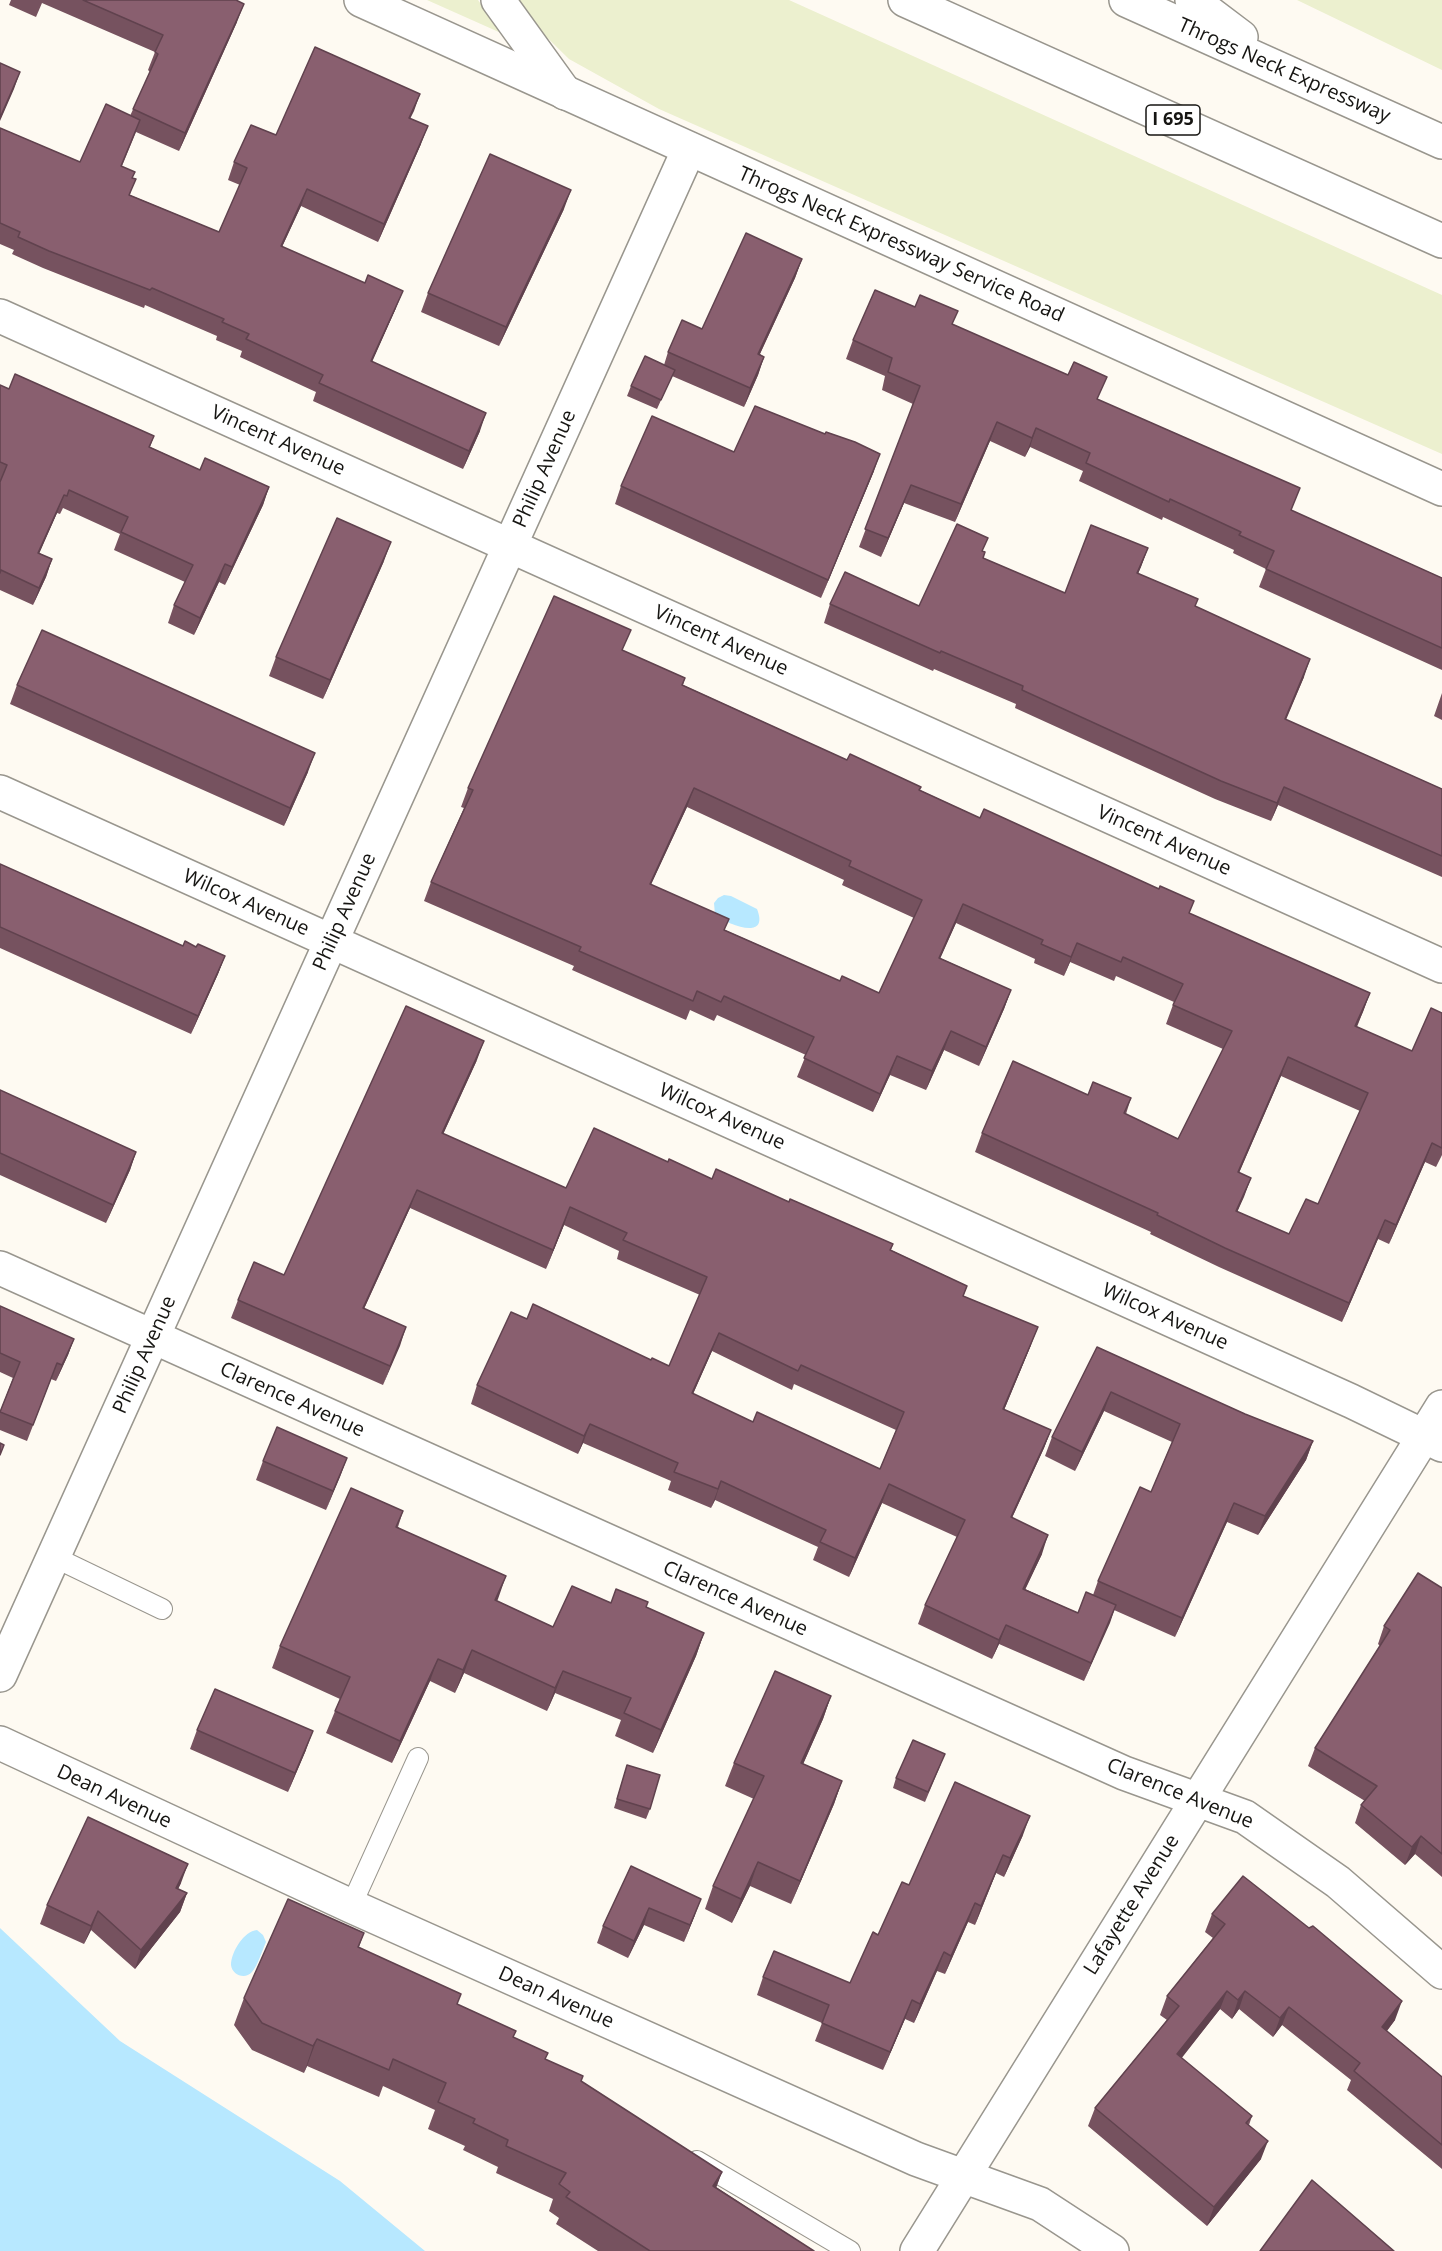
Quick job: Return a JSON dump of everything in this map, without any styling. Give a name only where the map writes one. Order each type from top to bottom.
[{"type":"main road","name":"Throgs Neck Expressway Service Road","points":[[361,0],[1442,489]]},
{"type":"main road","points":[[498,0],[565,93]]},
{"type":"main road","name":"I 695","points":[[905,0],[1442,241]]},
{"type":"main road","name":"Throgs Neck Expressway","points":[[1126,0],[1442,142]]},
{"type":"main road","points":[[1192,0],[1288,72]]},
{"type":"main road","name":"Philip Avenue","points":[[0,1675],[689,149]]},
{"type":"main road","name":"Vincent Avenue","points":[[0,316],[1442,966]]},
{"type":"main road","name":"Wilcox Avenue","points":[[0,792],[1352,1401],[1433,1440]]},
{"type":"main road","name":"Clarence Avenue","points":[[0,1268],[1124,1773],[1245,1817],[1338,1882],[1442,1972]]},
{"type":"main road","name":"Lafayette Avenue","points":[[917,2251],[1197,1800],[1433,1440],[1442,1407]]},
{"type":"main road","name":"Dean Avenue","points":[[0,1743],[351,1906],[916,2159],[1040,2205],[1112,2251]]},
{"type":"lane","points":[[54,1557],[162,1609]]},
{"type":"lane","points":[[351,1906],[418,1758]]},
{"type":"lane","points":[[685,2154],[850,2251]]},
{"type":"green space","points":[[427,0],[478,0],[501,33]]},
{"type":"green space","points":[[512,0],[789,0],[1442,295],[1442,454],[659,109],[569,59],[518,9]]},
{"type":"green space","points":[[1297,0],[1442,0],[1442,70]]},
{"type":"water","points":[[724,895],[731,896],[757,909],[758,925],[745,928],[715,915],[714,903]]},
{"type":"water","points":[[0,1928],[120,2041],[340,2181],[425,2251],[0,2251]]},
{"type":"water","points":[[257,1930],[266,1942],[258,1962],[252,1972],[246,1976],[239,1975],[231,1965],[233,1954],[247,1934]]},
{"type":"building","points":[[83,0],[236,0],[244,4],[185,133],[133,109],[158,54],[155,52],[163,35]]},
{"type":"building","points":[[315,47],[420,94],[409,118],[428,126],[384,224],[307,189],[281,246],[365,283],[368,275],[403,291],[371,361],[486,413],[469,451],[319,383],[323,375],[246,339],[249,334],[222,322],[224,319],[152,288],[150,290],[49,251],[18,237],[20,232],[0,223],[0,128],[80,162],[106,104],[140,120],[121,166],[135,172],[132,178],[136,179],[129,195],[219,232],[247,168],[234,162],[251,125],[276,135]]},
{"type":"building","points":[[0,63],[20,72],[0,118]]},
{"type":"building","points":[[490,154],[571,190],[506,327],[428,293]]},
{"type":"building","points":[[746,233],[802,259],[758,354],[764,357],[750,388],[668,352],[682,320],[702,329]]},
{"type":"building","points":[[875,290],[915,307],[920,295],[958,311],[952,324],[1068,375],[1074,362],[1107,377],[1097,399],[1300,488],[1291,510],[1442,578],[1442,648],[1266,569],[1274,551],[1239,535],[1241,532],[1170,499],[1169,502],[1086,463],[1090,453],[1036,428],[1032,438],[997,422],[961,504],[911,485],[888,538],[865,529],[920,386],[888,372],[892,358],[853,340]]},
{"type":"building","points":[[645,356],[675,370],[661,400],[631,386]]},
{"type":"building","points":[[15,374],[154,436],[149,447],[200,470],[205,458],[269,487],[232,567],[225,564],[200,618],[174,605],[193,565],[121,532],[128,517],[69,490],[67,496],[64,495],[38,553],[52,559],[39,588],[1,570],[0,573],[0,482],[7,465],[0,462],[0,385],[9,389]]},
{"type":"building","points":[[755,406],[825,434],[826,432],[855,442],[880,454],[828,580],[621,486],[652,416],[734,452]]},
{"type":"building","points":[[337,518],[391,542],[330,680],[276,657]]},
{"type":"building","points":[[957,524],[988,538],[982,551],[985,552],[983,558],[1065,593],[1091,525],[1148,548],[1137,573],[1198,599],[1195,606],[1310,659],[1285,719],[1442,789],[1442,856],[1284,787],[1277,803],[1221,781],[1022,690],[1023,686],[941,651],[940,653],[830,604],[845,572],[919,606]]},
{"type":"building","points":[[554,596],[631,630],[622,650],[685,678],[682,685],[847,760],[850,754],[921,787],[919,790],[980,818],[984,809],[1159,889],[1160,886],[1194,901],[1189,913],[1370,993],[1355,1026],[1412,1051],[1431,1008],[1442,1013],[1442,1148],[1432,1143],[1396,1225],[1385,1220],[1349,1303],[1225,1248],[1157,1215],[1158,1213],[982,1133],[1013,1061],[1088,1095],[1093,1082],[1131,1098],[1124,1113],[1178,1139],[1232,1031],[1173,1005],[1183,984],[1123,957],[1121,962],[1077,943],[1071,957],[1041,944],[1043,940],[963,904],[939,958],[1011,990],[986,1047],[951,1031],[932,1071],[897,1056],[880,1094],[804,1058],[814,1037],[724,996],[721,1002],[697,991],[693,1001],[579,951],[581,947],[431,882],[473,790],[468,788]],"holes":[[[694,788],[851,861],[849,866],[922,900],[879,993],[842,976],[840,981],[724,930],[729,919],[650,884]],[[1288,1057],[1368,1093],[1318,1204],[1306,1199],[1289,1234],[1236,1211],[1251,1178],[1238,1172]]]},
{"type":"building","points":[[42,630],[315,753],[290,808],[17,685]]},
{"type":"building","points":[[0,864],[183,946],[185,941],[196,947],[198,944],[225,956],[198,1016],[0,927]]},
{"type":"building","points":[[406,1006],[484,1041],[442,1133],[566,1188],[594,1128],[668,1162],[669,1159],[712,1179],[716,1169],[789,1202],[790,1199],[893,1244],[890,1250],[967,1286],[963,1296],[1038,1327],[1003,1409],[1051,1430],[1011,1517],[1048,1535],[1023,1589],[1078,1613],[1086,1592],[1116,1605],[1091,1663],[1006,1625],[999,1640],[925,1605],[965,1520],[889,1484],[855,1558],[820,1542],[826,1530],[721,1481],[718,1489],[674,1472],[678,1463],[590,1424],[584,1436],[477,1385],[511,1312],[527,1319],[533,1304],[651,1360],[652,1358],[669,1366],[707,1277],[623,1240],[627,1233],[570,1207],[553,1250],[417,1190],[363,1308],[406,1327],[390,1366],[238,1300],[254,1262],[284,1275]],"holes":[[[719,1333],[798,1371],[801,1365],[904,1412],[880,1469],[757,1412],[753,1422],[692,1393]]]},
{"type":"building","points":[[0,1090],[136,1152],[113,1205],[0,1153]]},
{"type":"building","points":[[0,1306],[74,1339],[62,1365],[57,1363],[33,1425],[0,1412],[20,1362],[0,1353]]},
{"type":"building","points":[[1097,1347],[1245,1414],[1313,1441],[1265,1516],[1234,1503],[1182,1618],[1098,1581],[1140,1487],[1151,1492],[1180,1424],[1111,1392],[1082,1452],[1052,1437]]},
{"type":"building","points":[[277,1427],[347,1458],[333,1491],[263,1461]]},
{"type":"building","points":[[0,1443],[4,1445],[0,1455]]},
{"type":"building","points":[[351,1488],[403,1511],[396,1527],[506,1576],[495,1600],[553,1627],[572,1586],[611,1603],[616,1589],[648,1602],[646,1607],[704,1633],[661,1730],[624,1713],[631,1698],[563,1671],[555,1688],[472,1650],[463,1670],[438,1659],[400,1741],[335,1711],[350,1677],[280,1646]]},
{"type":"building","points":[[1418,1573],[1442,1588],[1442,1854],[1421,1836],[1412,1847],[1361,1805],[1377,1786],[1315,1748],[1390,1630],[1384,1626]]},
{"type":"building","points":[[775,1671],[831,1696],[801,1763],[842,1781],[800,1881],[758,1862],[741,1899],[713,1886],[764,1776],[734,1763]]},
{"type":"building","points":[[215,1689],[313,1731],[295,1773],[197,1730]]},
{"type":"building","points":[[913,1740],[945,1754],[928,1792],[896,1778]]},
{"type":"building","points":[[627,1765],[660,1775],[650,1809],[617,1799]]},
{"type":"building","points":[[955,1782],[1030,1816],[1010,1858],[1003,1855],[981,1906],[975,1903],[951,1956],[944,1952],[920,2004],[912,2000],[890,2052],[822,2023],[829,2005],[763,1977],[774,1951],[850,1983],[873,1932],[878,1935],[902,1882],[909,1885]]},
{"type":"building","points":[[88,1817],[188,1864],[176,1888],[187,1893],[141,1950],[98,1911],[91,1926],[47,1905]]},
{"type":"building","points":[[631,1866],[701,1899],[690,1925],[649,1908],[634,1941],[603,1926]]},
{"type":"building","points":[[1243,1876],[1309,1928],[1313,1926],[1402,2001],[1382,2027],[1442,2077],[1442,2145],[1354,2071],[1360,2063],[1289,2007],[1280,2018],[1245,1991],[1238,2000],[1227,1991],[1177,2054],[1252,2116],[1246,2123],[1268,2141],[1214,2207],[1095,2108],[1179,2006],[1167,1996],[1225,1924],[1212,1914]]},
{"type":"building","points":[[288,1899],[364,1933],[358,1947],[461,1994],[457,2004],[516,2031],[513,2037],[548,2053],[545,2059],[583,2076],[581,2081],[722,2172],[713,2186],[814,2251],[650,2251],[566,2197],[570,2192],[559,2184],[566,2173],[506,2146],[508,2140],[473,2123],[475,2119],[438,2102],[446,2083],[393,2059],[389,2070],[317,2039],[313,2046],[262,2023],[244,1998]]},
{"type":"building","points":[[1312,2180],[1394,2251],[1260,2251]]}]
